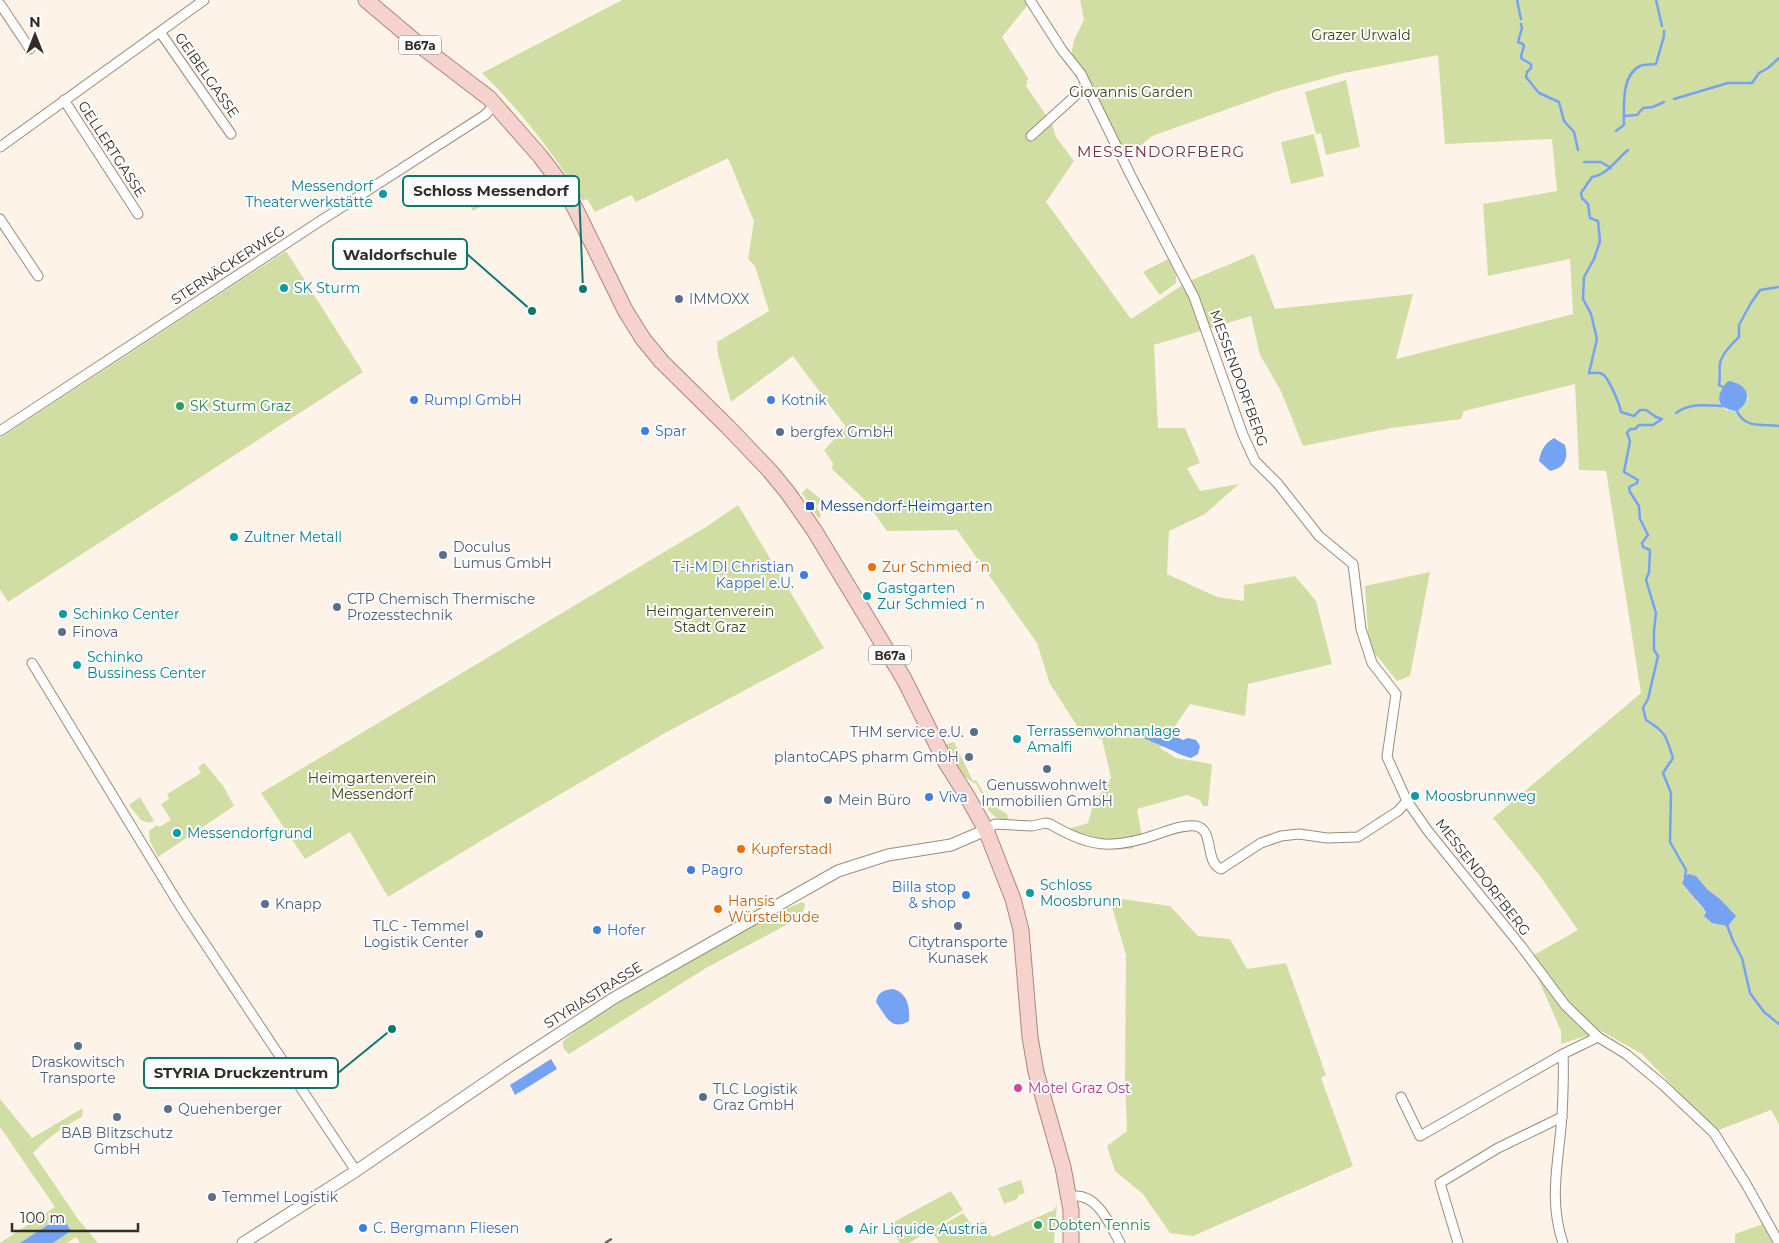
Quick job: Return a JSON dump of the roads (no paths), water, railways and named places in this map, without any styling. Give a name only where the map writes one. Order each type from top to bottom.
[{"type":"main road","name":"B67a","points":[[366,0],[417,43],[496,104],[540,156],[562,186],[582,220],[625,310],[643,339],[662,362],[770,471],[788,493],[814,530],[904,679],[945,761],[986,830],[1013,899],[1021,930],[1030,1037],[1036,1072],[1063,1167],[1069,1197],[1071,1243]]},
{"type":"street","points":[[0,146],[204,0]]},
{"type":"street","name":"MESSENDORFBERG","points":[[1030,0],[1062,50],[1081,74],[1131,176],[1194,297],[1243,435],[1255,461],[1278,484],[1319,536],[1353,564],[1361,629],[1372,663],[1396,694],[1387,757],[1407,801],[1428,831],[1565,1005],[1598,1037],[1626,1054],[1663,1085],[1714,1133],[1746,1184],[1779,1243]]},
{"type":"street","points":[[0,4],[30,48]]},
{"type":"street","name":"GEIBELGASSE","points":[[160,32],[231,134]]},
{"type":"street","points":[[1031,136],[1086,86]]},
{"type":"street","name":"GELLERTGASSE","points":[[64,100],[138,214]]},
{"type":"street","name":"STERNÄCKERWEG","points":[[0,432],[485,115],[496,104]]},
{"type":"street","points":[[0,219],[38,276]]},
{"type":"street","points":[[32,663],[180,906],[356,1171]]},
{"type":"street","points":[[986,830],[995,824],[1032,826],[1045,823],[1081,840],[1102,845],[1120,845],[1138,841],[1171,829],[1194,826],[1202,830],[1210,844],[1212,860],[1221,869],[1261,843],[1281,836],[1299,834],[1327,838],[1358,837],[1398,810],[1407,801]]},
{"type":"street","name":"STYRIASTRASSE","points":[[243,1243],[356,1171],[508,1067],[614,998],[838,871],[888,855],[951,845],[986,830]]},
{"type":"street","points":[[1401,1097],[1420,1136],[1563,1054],[1598,1037]]},
{"type":"street","points":[[1563,1054],[1562,1117],[1554,1205],[1563,1243]]},
{"type":"street","points":[[1458,1243],[1440,1183],[1498,1148],[1562,1117]]},
{"type":"street","points":[[1069,1197],[1078,1196],[1095,1204],[1105,1216],[1120,1243]]},
{"type":"water","points":[[1728,381],[1740,385],[1746,393],[1746,402],[1737,411],[1724,407],[1719,400],[1721,391]]},
{"type":"water","points":[[1554,438],[1565,445],[1566,459],[1559,468],[1550,471],[1539,461],[1544,448]]},
{"type":"water","points":[[1149,732],[1167,732],[1183,740],[1188,738],[1196,740],[1200,746],[1198,754],[1191,758],[1187,757],[1141,736]]},
{"type":"water","points":[[1688,874],[1696,876],[1736,916],[1728,926],[1712,923],[1704,916],[1706,912],[1682,883]]},
{"type":"water","points":[[893,989],[902,994],[907,1002],[909,1021],[903,1024],[889,1021],[876,1002],[881,992]]},
{"type":"water","points":[[551,1059],[557,1069],[515,1095],[510,1085]]},
{"type":"water","points":[[60,1217],[63,1218],[71,1231],[53,1243],[20,1243]]},
{"type":"waterway","points":[[1517,0],[1521,19]]},
{"type":"waterway","points":[[1656,0],[1662,26]]},
{"type":"waterway","points":[[1521,24],[1522,28],[1518,42],[1524,46],[1521,56],[1522,59],[1531,64],[1526,77],[1539,93],[1559,102],[1564,121],[1574,132],[1578,150]]},
{"type":"waterway","points":[[1616,131],[1624,125],[1624,101],[1629,76],[1640,66],[1656,64],[1664,31]]},
{"type":"waterway","points":[[1674,99],[1728,83],[1752,83],[1759,73],[1779,58]]},
{"type":"waterway","points":[[1624,116],[1637,115],[1643,108],[1653,107],[1664,102]]},
{"type":"waterway","points":[[1628,150],[1607,170],[1592,177],[1581,193],[1582,198],[1588,204],[1590,218],[1598,221],[1600,241],[1594,259],[1584,277],[1583,299],[1591,314],[1597,339],[1589,373],[1599,373],[1604,376],[1613,391],[1621,412],[1634,416],[1640,410],[1646,410],[1662,419],[1653,425],[1639,425],[1635,429],[1630,429],[1627,433],[1630,441],[1624,472],[1638,480],[1637,483],[1629,487],[1639,506],[1640,519],[1648,535],[1642,543],[1643,547],[1650,550],[1649,572],[1646,580],[1656,613],[1654,650],[1658,656],[1648,699],[1643,708],[1646,720],[1658,728],[1664,735],[1673,758],[1663,773],[1671,793],[1670,842],[1686,870],[1685,877],[1687,879]]},
{"type":"waterway","points":[[1584,162],[1601,162],[1611,168]]},
{"type":"waterway","points":[[1725,388],[1719,385],[1720,362],[1726,351],[1739,337],[1739,325],[1760,290],[1779,287]]},
{"type":"waterway","points":[[1676,413],[1692,406],[1722,406],[1724,404]]},
{"type":"waterway","points":[[1736,409],[1739,415],[1748,423],[1779,426]]},
{"type":"waterway","points":[[1727,925],[1742,958],[1750,993],[1764,1012],[1779,1024]]},
{"type":"railway","points":[[605,1243],[613,1238]]},
{"type":"place","name":"Messendorf Theaterwerkstätte","points":[[383,194]]},
{"type":"place","name":"SK Sturm","points":[[284,288]]},
{"type":"place","name":"Schloss Messendorf","points":[[583,289]]},
{"type":"place","name":"IMMOXX","points":[[679,299]]},
{"type":"place","name":"Waldorfschule","points":[[532,311]]},
{"type":"place","name":"Rumpl GmbH","points":[[414,400]]},
{"type":"place","name":"Kotnik","points":[[771,400]]},
{"type":"place","name":"SK Sturm Graz","points":[[180,406]]},
{"type":"place","name":"Spar","points":[[645,431]]},
{"type":"place","name":"bergfex GmbH","points":[[780,432]]},
{"type":"place","name":"Messendorf-Heimgarten","points":[[810,506]]},
{"type":"place","name":"Zultner Metall","points":[[234,537]]},
{"type":"place","name":"Doculus Lumus GmbH","points":[[443,555]]},
{"type":"place","name":"Zur Schmied´n","points":[[872,567]]},
{"type":"place","name":"T-i-M DI Christian Kappel e.U.","points":[[804,575]]},
{"type":"place","name":"Gastgarten Zur Schmied´n","points":[[867,596]]},
{"type":"place","name":"CTP Chemisch Thermische Prozesstechnik","points":[[337,607]]},
{"type":"place","name":"Schinko Center","points":[[63,614]]},
{"type":"place","name":"Finova","points":[[62,632]]},
{"type":"place","name":"Schinko Bussiness Center","points":[[77,665]]},
{"type":"place","name":"THM service e.U.","points":[[974,732]]},
{"type":"place","name":"Terrassenwohnanlage Amalfi","points":[[1017,739]]},
{"type":"place","name":"plantoCAPS pharm GmbH","points":[[969,757]]},
{"type":"place","name":"Genusswohnwelt Immobilien GmbH","points":[[1047,769]]},
{"type":"place","name":"Moosbrunnweg","points":[[1415,796]]},
{"type":"place","name":"Viva","points":[[929,797]]},
{"type":"place","name":"Mein Büro","points":[[828,800]]},
{"type":"place","name":"Messendorfgrund","points":[[177,833]]},
{"type":"place","name":"Kupferstadl","points":[[741,849]]},
{"type":"place","name":"Pagro","points":[[691,870]]},
{"type":"place","name":"Schloss Moosbrunn","points":[[1030,893]]},
{"type":"place","name":"Billa stop & shop","points":[[966,895]]},
{"type":"place","name":"Knapp","points":[[265,904]]},
{"type":"place","name":"Hansis Würstelbude","points":[[718,909]]},
{"type":"place","name":"Citytransporte Kunasek","points":[[958,926]]},
{"type":"place","name":"Hofer","points":[[597,930]]},
{"type":"place","name":"TLC - Temmel Logistik Center","points":[[479,934]]},
{"type":"place","name":"STYRIA Druckzentrum","points":[[392,1029]]},
{"type":"place","name":"Draskowitsch Transporte","points":[[78,1046]]},
{"type":"place","name":"Motel Graz Ost","points":[[1018,1088]]},
{"type":"place","name":"TLC Logistik Graz GmbH","points":[[703,1097]]},
{"type":"place","name":"Quehenberger","points":[[168,1109]]},
{"type":"place","name":"BAB Blitzschutz GmbH","points":[[117,1117]]},
{"type":"place","name":"Temmel Logistik","points":[[212,1197]]},
{"type":"place","name":"Dobten Tennis","points":[[1038,1225]]},
{"type":"place","name":"C. Bergmann Fliesen","points":[[363,1228]]},
{"type":"place","name":"Air Liquide Austria","points":[[849,1229]]},
{"type":"district","name":"MESSENDORFBERG","points":[[1161,151]]},
{"type":"park label","name":"Grazer Urwald","points":[[1361,35]]},
{"type":"park label","name":"Giovannis Garden","points":[[1131,92]]},
{"type":"park label","name":"Heimgartenverein Stadt Graz","points":[[710,620]]},
{"type":"park label","name":"Heimgartenverein Messendorf","points":[[372,786]]}]
